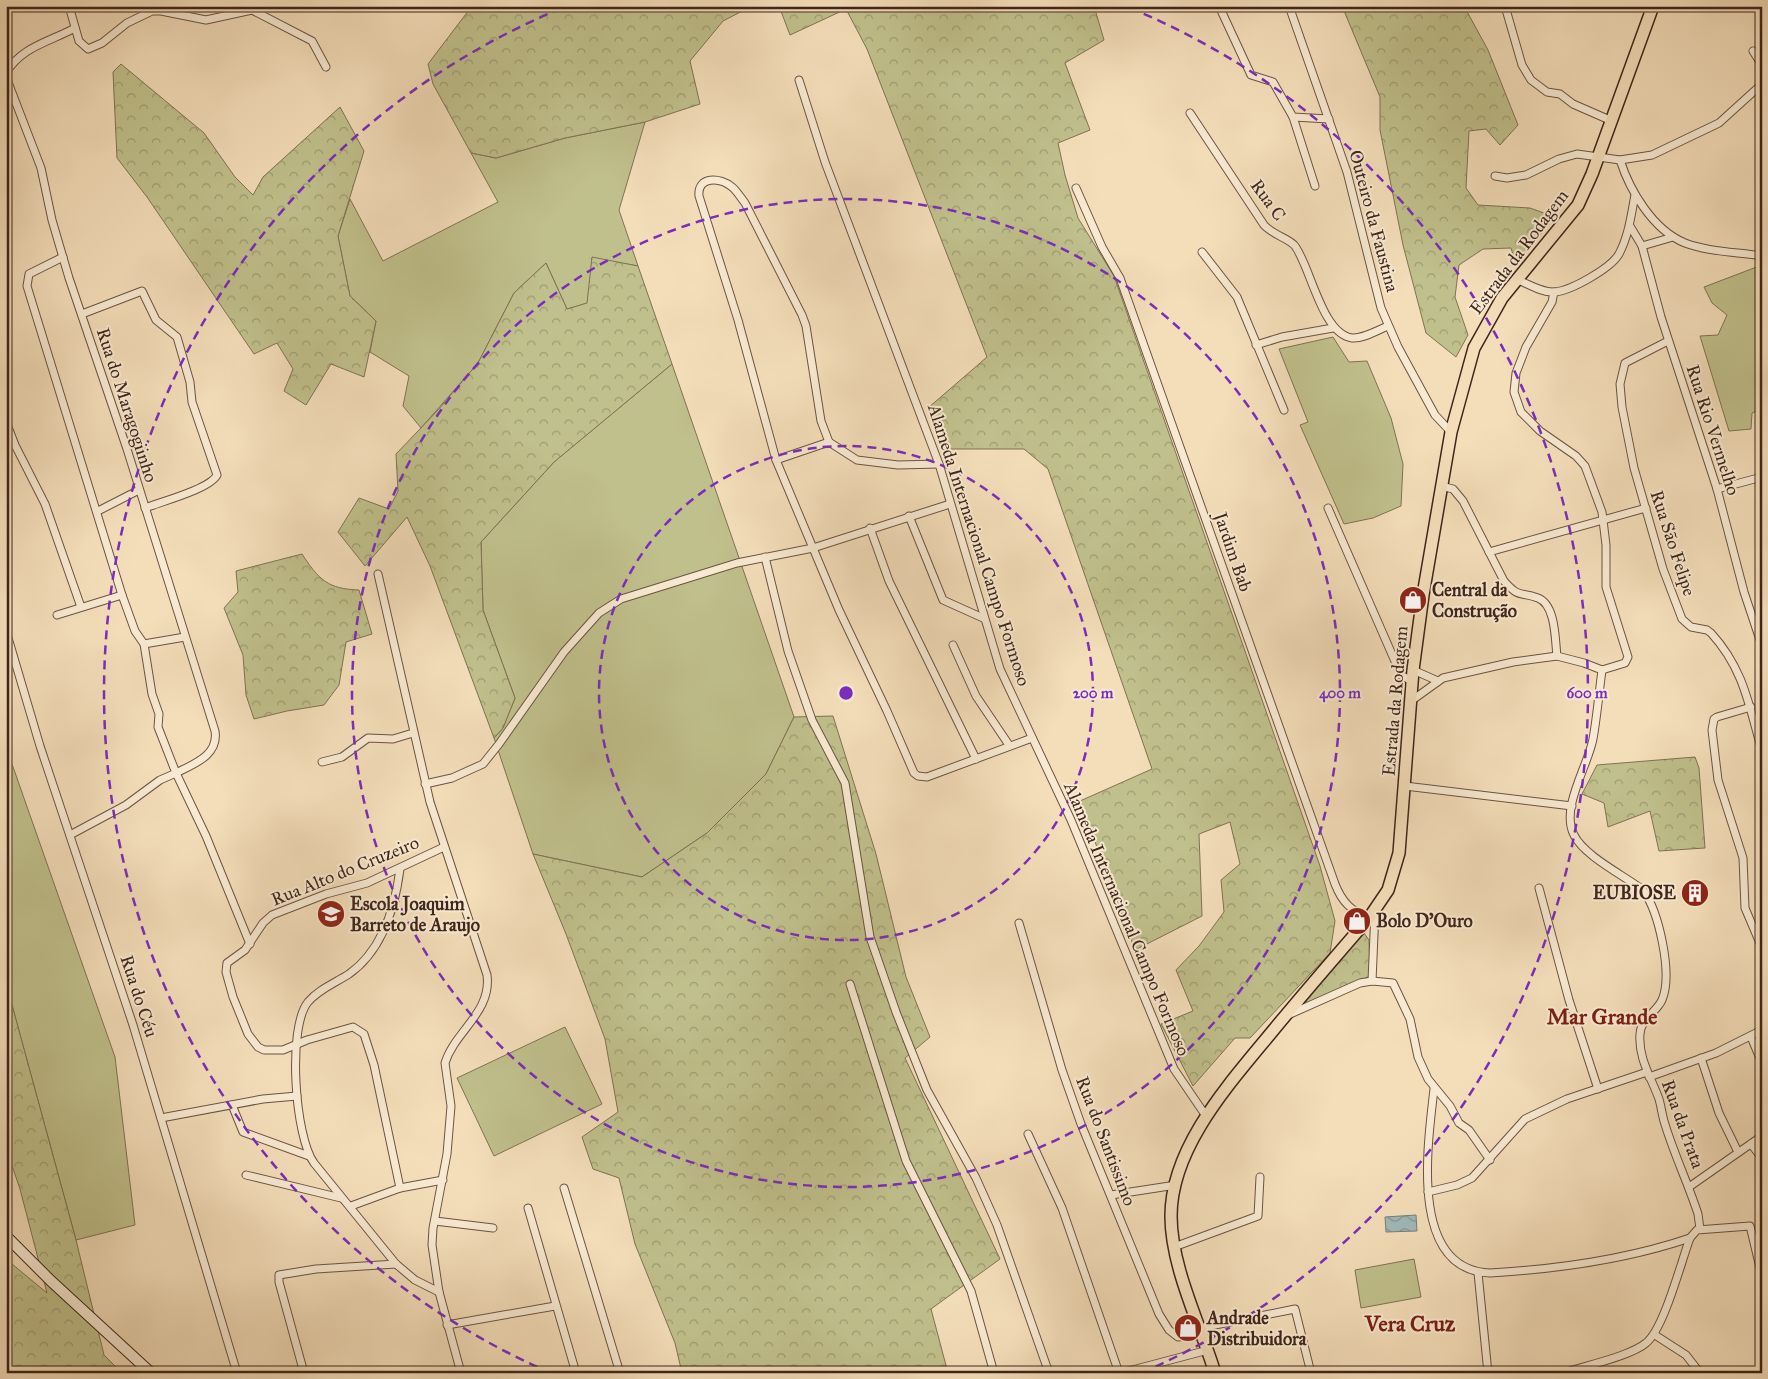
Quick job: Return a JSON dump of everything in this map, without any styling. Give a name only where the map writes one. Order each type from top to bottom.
[{"type":"main road","name":"Estrada da Rodagem","points":[[1215,1373],[1174,1247],[1171,1216],[1176,1185],[1194,1137],[1206,1116],[1285,1016],[1372,914],[1388,890],[1399,853],[1413,676],[1440,486],[1451,432],[1474,348],[1502,298],[1573,214],[1599,155],[1653,6]]},
{"type":"street","points":[[69,6],[80,44],[88,49],[102,43],[128,23],[152,11],[161,10],[206,20],[254,11],[283,28],[312,41],[326,67]]},
{"type":"street","points":[[1219,6],[1247,72],[1255,77],[1273,82],[1293,117],[1315,186]]},
{"type":"street","name":"Outeiro da Faustina","points":[[1289,6],[1347,172],[1374,283],[1388,326],[1435,415],[1451,432]]},
{"type":"street","points":[[1505,6],[1522,65],[1531,80],[1547,92],[1560,94],[1573,104],[1612,120]]},
{"type":"street","points":[[6,75],[15,60],[26,51],[75,28]]},
{"type":"street","points":[[1753,51],[1762,65]]},
{"type":"street","name":"Rua do Maragogiinho","points":[[6,75],[41,168],[52,220],[63,257],[140,490],[213,725],[216,742],[212,750],[201,760],[176,773]]},
{"type":"street","name":"Alameda Internacional Campo Formoso","points":[[799,80],[825,162],[939,464],[1000,669],[1088,862],[1174,1068],[1206,1116]]},
{"type":"street","points":[[1495,176],[1507,178],[1526,175],[1559,158],[1577,154],[1599,155],[1620,160],[1652,155],[1702,132],[1733,112],[1761,86]]},
{"type":"street","name":"Rua C","points":[[1190,113],[1264,225],[1275,235],[1295,245],[1333,328]]},
{"type":"street","points":[[1293,117],[1329,119]]},
{"type":"street","points":[[1620,160],[1635,195],[1673,237],[1703,248],[1762,256]]},
{"type":"street","points":[[939,464],[898,465],[857,460],[829,442],[821,421],[806,326],[797,302],[745,203],[732,186],[710,179],[702,183],[698,189],[699,196],[738,320],[776,460],[812,548],[888,710],[914,772],[918,776],[927,777],[1032,738]]},
{"type":"street","name":"Jardim Bab","points":[[1076,188],[1102,247],[1120,278],[1334,884],[1341,900],[1348,907],[1372,914]]},
{"type":"street","points":[[1518,280],[1554,292],[1577,284],[1610,266],[1619,253],[1630,226],[1635,195]]},
{"type":"street","name":"Rua Rio Vermelho","points":[[1630,226],[1642,246],[1668,341],[1717,489],[1758,625],[1762,646]]},
{"type":"street","points":[[1642,246],[1673,237]]},
{"type":"street","points":[[1202,252],[1237,297],[1284,410]]},
{"type":"street","points":[[63,257],[33,270],[29,274],[27,286],[80,461],[98,511],[122,595],[136,631],[144,644],[152,694],[159,714],[158,727],[176,773],[206,836],[250,944]]},
{"type":"street","points":[[82,314],[142,291],[156,320],[177,337],[182,351],[192,402],[217,475],[214,480],[196,489],[145,508]]},
{"type":"street","points":[[1411,701],[1438,681],[1479,668],[1557,656],[1575,660],[1602,670],[1628,660],[1606,586],[1606,551],[1600,504],[1585,466],[1576,456],[1540,430],[1521,412],[1514,392],[1516,372],[1526,347],[1552,302],[1554,292]]},
{"type":"street","points":[[1256,345],[1282,337],[1333,328],[1346,336],[1355,338],[1388,326]]},
{"type":"street","name":"Rua São Felipe","points":[[1668,341],[1630,358],[1625,363],[1621,372],[1622,408],[1629,450],[1663,569],[1682,619],[1691,627],[1707,630],[1714,636],[1740,677],[1752,707],[1762,751]]},
{"type":"street","points":[[6,422],[15,445],[45,504],[81,607]]},
{"type":"street","points":[[776,460],[829,442]]},
{"type":"street","points":[[1717,489],[1762,477]]},
{"type":"street","points":[[1440,486],[1452,489],[1463,501],[1504,581],[1515,593],[1536,597],[1545,602],[1549,610],[1557,656]]},
{"type":"street","points":[[98,511],[140,490]]},
{"type":"street","points":[[425,784],[452,778],[483,764],[564,652],[599,613],[610,606],[635,594],[737,563],[812,548],[950,504]]},
{"type":"street","points":[[1328,508],[1400,675],[1438,681]]},
{"type":"street","points":[[1489,552],[1646,508]]},
{"type":"street","points":[[909,516],[943,600],[984,618]]},
{"type":"street","points":[[870,528],[896,597],[976,758]]},
{"type":"street","points":[[765,557],[788,651],[812,720],[845,783],[870,937],[896,1012],[927,1090],[976,1178],[997,1225],[1050,1373]]},
{"type":"street","points":[[378,574],[425,784],[487,975],[488,987],[482,1006],[445,1063],[452,1106],[443,1180],[432,1245],[439,1292],[461,1373]]},
{"type":"street","points":[[57,615],[122,595]]},
{"type":"street","name":"Rua do Céu","points":[[6,631],[40,746],[122,989],[237,1373]]},
{"type":"street","points":[[144,644],[185,637]]},
{"type":"street","points":[[953,645],[976,696],[1009,745]]},
{"type":"street","name":"Rua da Prata","points":[[1602,670],[1593,740],[1572,806],[1572,829],[1578,841],[1643,890],[1649,898],[1655,914],[1664,959],[1665,980],[1661,1000],[1641,1026],[1641,1054],[1689,1187],[1698,1214],[1700,1229]]},
{"type":"street","points":[[1752,707],[1714,719],[1712,730],[1718,780],[1745,866],[1745,908],[1762,948]]},
{"type":"street","points":[[322,762],[342,757],[368,738],[392,739],[413,733]]},
{"type":"street","points":[[70,835],[126,805],[160,780],[176,773]]},
{"type":"street","points":[[1405,786],[1572,806]]},
{"type":"street","name":"Rua Alto do Cruzeiro","points":[[294,1046],[283,1050],[264,1050],[253,1043],[238,1010],[226,972],[227,963],[230,959],[250,944],[262,922],[272,915],[400,868],[444,847]]},
{"type":"street","points":[[400,868],[393,910],[373,949],[360,966],[321,990],[307,1002],[294,1046],[297,1096],[304,1141],[309,1156],[396,1264],[415,1280],[439,1292]]},
{"type":"street","points":[[1539,888],[1570,1000],[1598,1089]]},
{"type":"street","points":[[1372,914],[1372,981]]},
{"type":"street","name":"Rua do Santissimo","points":[[1019,923],[1062,1070],[1159,1314],[1169,1330],[1183,1338],[1201,1331],[1295,1309],[1311,1373]]},
{"type":"street","points":[[1285,1016],[1360,984],[1372,981],[1392,983],[1398,990],[1413,1026],[1420,1062],[1434,1089],[1450,1106],[1459,1123],[1472,1134],[1490,1160]]},
{"type":"street","points":[[850,984],[906,1161],[971,1291],[994,1373]]},
{"type":"street","points":[[294,1046],[353,1027],[364,1034],[374,1065],[400,1188]]},
{"type":"street","points":[[1428,1192],[1466,1182],[1490,1160],[1525,1118],[1598,1089],[1701,1058],[1762,1030]]},
{"type":"street","points":[[1750,1037],[1762,1063]]},
{"type":"street","points":[[1701,1058],[1719,1113],[1738,1152]]},
{"type":"street","points":[[1434,1089],[1428,1158],[1428,1192],[1433,1222],[1444,1250],[1453,1260],[1478,1273],[1518,1272],[1592,1264],[1640,1253],[1690,1238],[1700,1229],[1750,1226],[1762,1276]]},
{"type":"street","points":[[161,1118],[297,1096]]},
{"type":"street","points":[[232,1105],[243,1132],[309,1156]]},
{"type":"street","points":[[1028,1134],[1062,1208],[1120,1373],[1208,1350]]},
{"type":"street","points":[[1689,1187],[1762,1136]]},
{"type":"street","points":[[1751,1144],[1762,1158]]},
{"type":"street","points":[[246,1175],[342,1198]]},
{"type":"street","points":[[1174,1247],[1258,1216],[1260,1177]]},
{"type":"street","points":[[350,1206],[400,1188],[443,1180]]},
{"type":"street","points":[[1111,1195],[1176,1185]]},
{"type":"street","points":[[564,1188],[620,1373]]},
{"type":"street","points":[[528,1208],[576,1373]]},
{"type":"street","points":[[435,1221],[493,1228]]},
{"type":"street","points":[[6,1236],[51,1281],[151,1373]]},
{"type":"street","points":[[1563,1373],[1638,1348],[1655,1334],[1690,1238]]},
{"type":"street","points":[[304,1373],[279,1282],[279,1275],[282,1273],[396,1264]]},
{"type":"street","points":[[1478,1273],[1488,1373]]},
{"type":"street","points":[[448,1325],[555,1306]]},
{"type":"street","points":[[1655,1334],[1686,1355],[1700,1373]]},
{"type":"green space","points":[[472,6],[752,6],[723,21],[690,61],[700,104],[645,122],[565,138],[496,158],[471,153],[433,84],[428,64]]},
{"type":"green space","points":[[779,6],[1094,6],[1104,40],[1065,63],[1090,130],[1058,143],[1065,175],[1078,218],[1114,276],[1320,866],[1335,921],[1330,953],[1250,1038],[1235,1038],[1193,1086],[1161,1024],[1193,1011],[1176,970],[1199,946],[1224,912],[1221,880],[1240,864],[1230,822],[1199,834],[1202,916],[1135,950],[1080,801],[1152,769],[1048,469],[1024,449],[945,449],[928,408],[987,357],[867,49],[846,9],[790,35]]},
{"type":"green space","points":[[1342,6],[1464,6],[1488,50],[1518,125],[1500,145],[1486,129],[1469,131],[1466,188],[1478,205],[1530,208],[1555,217],[1516,264],[1511,248],[1483,249],[1459,265],[1455,297],[1468,335],[1456,357],[1426,333],[1403,245],[1380,130],[1380,97]]},
{"type":"green space","points":[[121,64],[204,133],[235,177],[253,195],[263,177],[340,107],[364,151],[338,236],[350,296],[376,321],[364,377],[331,364],[306,405],[284,391],[293,369],[277,343],[254,354],[147,197],[117,158],[113,72]]},
{"type":"green space","points":[[645,122],[619,210],[638,266],[592,258],[588,303],[567,309],[546,263],[514,293],[478,363],[421,428],[403,406],[409,376],[370,352],[376,321],[350,296],[338,236],[350,199],[383,261],[498,202],[471,153],[496,158],[565,138]]},
{"type":"green space","points":[[592,257],[638,266],[672,364],[554,462],[481,542],[483,610],[515,698],[503,728],[494,738],[430,566],[407,517],[365,566],[338,532],[359,498],[389,509],[398,491],[396,454],[438,410],[478,363],[514,293],[546,263],[567,309],[587,303]]},
{"type":"green space","points":[[1762,265],[1762,409],[1752,413],[1751,429],[1729,431],[1700,336],[1718,335],[1727,315],[1712,303],[1704,287]]},
{"type":"green space","points":[[1333,337],[1349,362],[1367,361],[1391,418],[1403,464],[1401,506],[1373,518],[1344,524],[1300,425],[1308,422],[1279,349]]},
{"type":"green space","points":[[672,364],[794,717],[766,774],[707,833],[642,877],[533,854],[494,738],[503,728],[515,698],[483,610],[481,542],[554,462]]},
{"type":"green space","points":[[302,554],[319,577],[325,581],[339,588],[359,590],[372,634],[346,642],[339,685],[324,705],[254,719],[246,695],[243,655],[224,608],[238,592],[236,571]]},
{"type":"green space","points":[[833,716],[876,854],[906,977],[930,1037],[905,1058],[1000,1259],[931,1309],[948,1373],[682,1373],[675,1343],[635,1244],[619,1178],[593,1169],[582,1137],[618,1112],[605,1039],[566,934],[533,854],[642,877],[707,833],[766,774],[794,717]]},
{"type":"green space","points":[[6,747],[115,1057],[135,1225],[76,1240],[6,983]]},
{"type":"green space","points":[[1695,757],[1699,768],[1705,848],[1659,851],[1650,811],[1608,827],[1604,803],[1582,794],[1597,765]]},
{"type":"green space","points":[[1364,933],[1369,940],[1370,976],[1308,1004],[1305,1000]]},
{"type":"green space","points":[[6,983],[76,1240],[104,1355],[122,1373],[6,1373],[6,1259],[47,1293],[20,1189],[6,1148]]},
{"type":"green space","points":[[565,1027],[602,1104],[494,1156],[457,1078]]},
{"type":"green space","points":[[1414,1259],[1421,1297],[1361,1308],[1355,1270]]},
{"type":"water","points":[[1416,1215],[1417,1231],[1386,1232],[1385,1217]]},
{"type":"place","name":"Central da Construção","points":[[1413,600]]},
{"type":"place","name":"EUBIOSE","points":[[1695,893]]},
{"type":"place","name":"Escola Joaquim Barreto de Araujo","points":[[331,914]]},
{"type":"place","name":"Bolo D'Ouro","points":[[1357,921]]},
{"type":"place","name":"Andrade Distribuidora","points":[[1188,1328]]},
{"type":"district","name":"Mar Grande","points":[[1602,1016]]},
{"type":"district","name":"Vera Cruz","points":[[1410,1323]]}]
